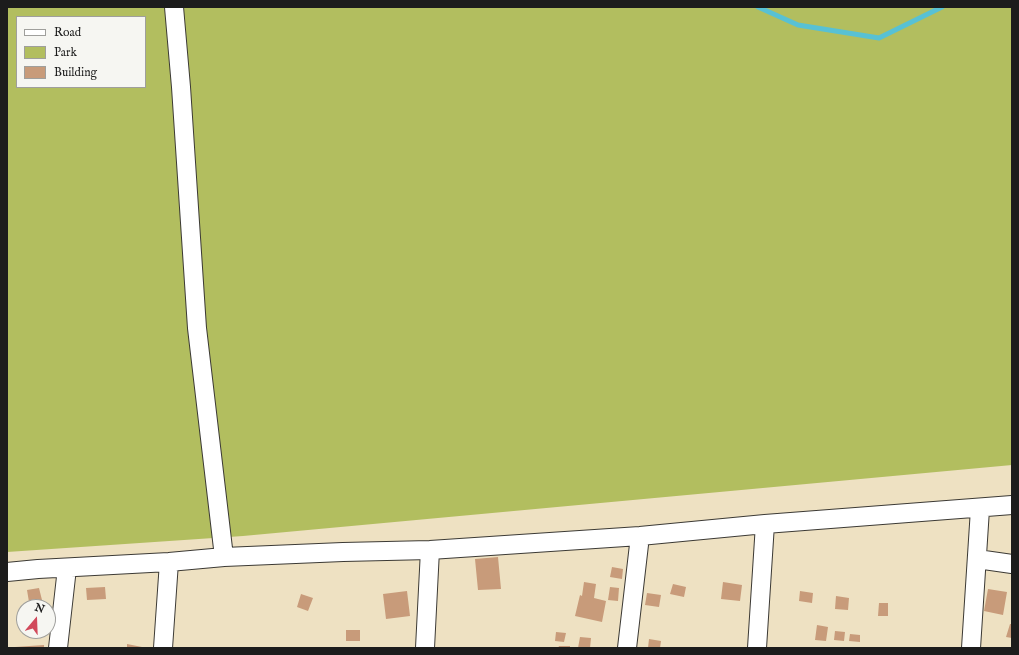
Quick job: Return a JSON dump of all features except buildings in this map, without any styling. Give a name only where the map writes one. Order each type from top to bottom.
[{"type":"street","points":[[174,7],[181,87],[197,328],[224,557]]},
{"type":"street","points":[[7,572],[224,557],[430,550],[640,536],[765,524],[1012,505]]},
{"type":"street","points":[[971,648],[980,508]]},
{"type":"street","points":[[757,648],[765,524]]},
{"type":"street","points":[[627,648],[640,536]]},
{"type":"street","points":[[425,648],[430,550]]},
{"type":"street","points":[[977,559],[1012,564]]},
{"type":"street","points":[[164,648],[168,562]]},
{"type":"street","points":[[58,648],[67,568]]},
{"type":"green space","points":[[7,7],[1012,7],[1012,465],[243,536],[7,552]]},
{"type":"waterway","points":[[758,7],[798,25],[879,38],[942,7]]}]
